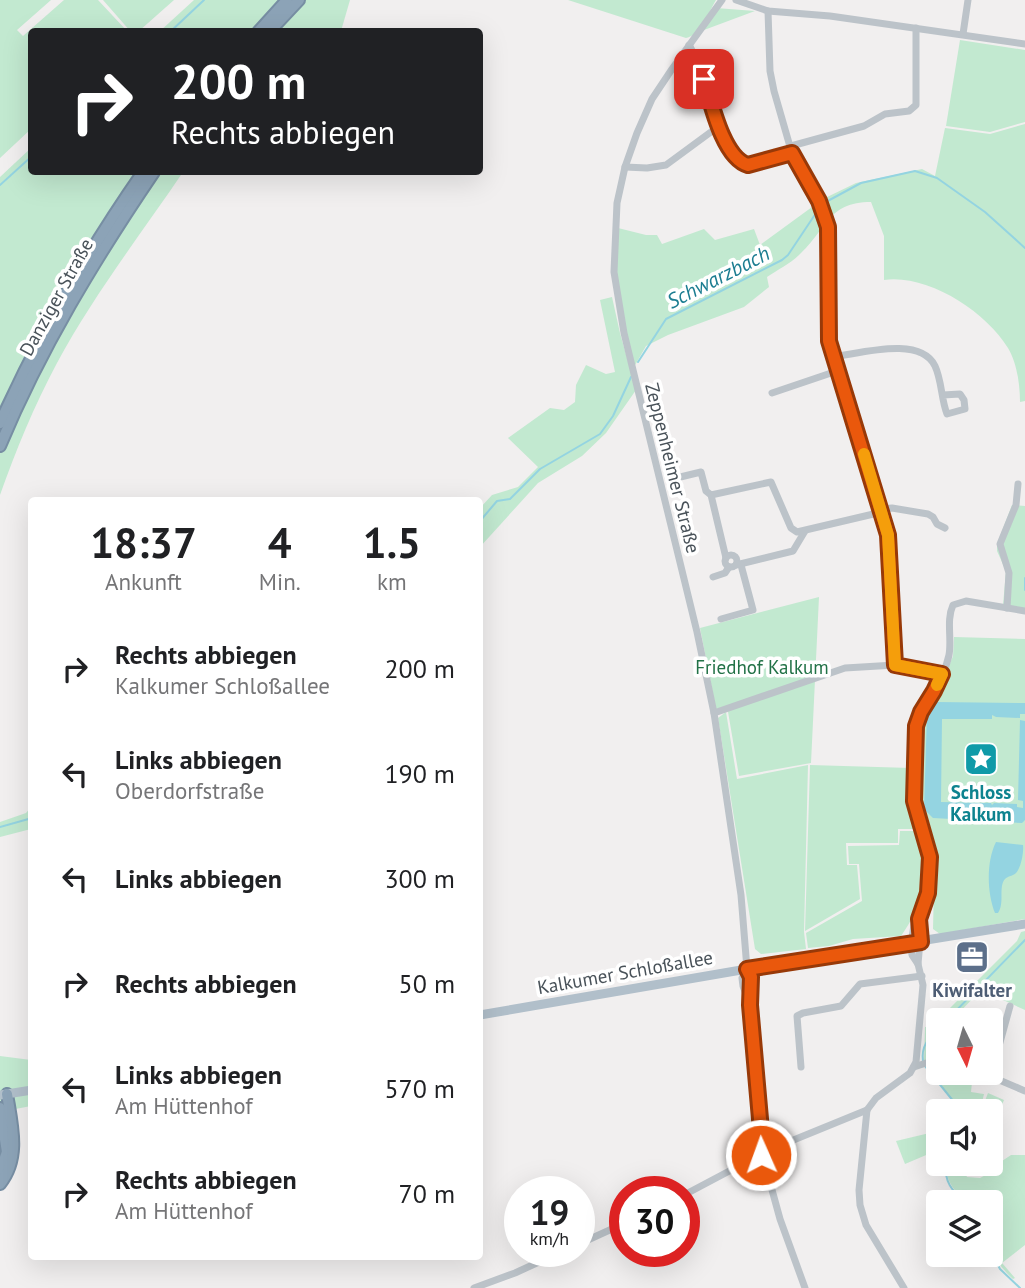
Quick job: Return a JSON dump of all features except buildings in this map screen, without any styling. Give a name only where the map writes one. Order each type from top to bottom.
[{"type":"highway","points":[[262,28],[287,0]]},
{"type":"highway","points":[[273,28],[299,0]]},
{"type":"highway","name":"Danziger Straße","points":[[0,423],[69,286],[141,175]]},
{"type":"highway","name":"Danziger Straße","points":[[0,446],[36,366],[77,289],[152,175]]},
{"type":"highway","points":[[0,1184],[7,1175],[14,1153],[3,1095]]},
{"type":"highway","points":[[0,1172],[7,1152],[1,1114]]},
{"type":"main road","name":"Kalkumer Schloßallee","points":[[483,1014],[1025,924]]},
{"type":"main road","points":[[3,1095],[28,1091]]},
{"type":"street","name":"Zeppenheimer Straße","points":[[722,0],[652,99],[625,167],[615,219],[614,272],[619,311],[714,713],[741,895],[747,969],[743,978],[750,1005],[763,1153],[774,1202],[805,1288]]},
{"type":"street","points":[[736,0],[768,11],[830,16],[1025,44]]},
{"type":"street","points":[[963,34],[968,0]]},
{"type":"street","points":[[768,11],[770,71],[792,150],[819,201],[828,227],[828,322],[832,357],[888,535],[895,665]]},
{"type":"street","points":[[689,45],[696,56],[719,126],[733,156],[748,165],[864,126],[885,114],[906,112],[913,108],[916,105],[916,29]]},
{"type":"street","points":[[625,167],[666,166],[719,126]]},
{"type":"street","points":[[832,357],[894,348],[913,350],[927,357],[934,365],[943,395]]},
{"type":"street","points":[[772,393],[837,371]]},
{"type":"street","points":[[672,479],[701,472],[706,491],[711,495],[726,558],[736,556],[738,562],[735,566]]},
{"type":"street","points":[[711,495],[771,482],[791,528],[797,532],[892,508],[928,514],[945,528]]},
{"type":"street","points":[[1006,608],[1009,573],[1000,544],[1016,505],[1018,484]]},
{"type":"street","points":[[713,577],[735,566],[793,551],[805,531]]},
{"type":"street","points":[[721,619],[753,610],[735,566]]},
{"type":"street","points":[[921,1064],[922,976],[912,955],[916,943],[914,925],[919,919],[928,893],[930,857],[914,801],[916,726],[949,656],[953,605],[966,600],[1025,611]]},
{"type":"street","points":[[714,713],[845,668],[895,665],[942,674]]},
{"type":"street","points":[[801,1067],[797,1016],[841,1006],[860,984],[922,976]]},
{"type":"street","points":[[1003,1027],[1010,1006]]},
{"type":"street","points":[[700,1186],[781,1144],[867,1110],[876,1098],[921,1064],[926,1064]]},
{"type":"street","points":[[1003,1081],[1025,1091]]},
{"type":"street","points":[[867,1110],[860,1205],[874,1241],[904,1288]]},
{"type":"street","points":[[474,1288],[528,1267]]},
{"type":"green space","points":[[0,0],[51,0],[17,30],[23,36],[28,32],[28,132],[0,158]]},
{"type":"green space","points":[[64,0],[98,0],[124,28],[32,28]]},
{"type":"green space","points":[[103,0],[174,0],[142,28],[128,28]]},
{"type":"green space","points":[[194,0],[350,0],[342,28],[163,28]]},
{"type":"green space","points":[[568,0],[716,0],[700,28],[686,38]]},
{"type":"green space","points":[[716,8],[755,11],[704,30]]},
{"type":"green space","points":[[960,40],[1025,50],[1025,122],[990,132],[946,126]]},
{"type":"green space","points":[[1025,124],[1025,401],[1020,402],[1014,360],[1008,348],[985,321],[937,289],[919,283],[884,280],[884,236],[871,202],[856,203],[836,212],[799,255],[767,277],[769,287],[744,307],[646,346],[634,367],[615,261],[618,228],[657,235],[662,244],[704,229],[715,240],[754,229],[760,245],[823,199],[856,183],[922,169],[935,176],[945,128],[990,134]]},
{"type":"green space","points":[[28,151],[28,175],[181,175],[71,338],[33,412],[0,495],[0,177]]},
{"type":"green space","points":[[612,297],[636,390],[606,433],[582,456],[538,483],[483,544],[483,505],[492,495],[518,487],[538,467],[508,438],[550,408],[564,410],[575,402],[576,385],[586,365],[606,374],[615,372],[600,300]]},
{"type":"green space","points":[[1012,505],[1025,506],[1025,609],[1003,605],[1006,571],[997,551],[997,544]]},
{"type":"green space","name":"Friedhof Kalkum","points":[[819,597],[811,763],[739,776],[727,706],[716,709],[700,628]]},
{"type":"green space","points":[[954,637],[1025,639],[1025,919],[940,934],[933,929],[934,886],[929,840],[921,817],[924,715],[953,656]]},
{"type":"green space","points":[[726,712],[737,779],[808,765],[804,932],[806,949],[761,954],[755,949],[718,718]]},
{"type":"green space","points":[[810,765],[911,768],[910,806],[918,829],[898,829],[898,843],[846,843],[847,865],[857,865],[860,899],[805,931]]},
{"type":"green space","points":[[28,811],[28,830],[0,837],[0,822]]},
{"type":"green space","points":[[900,831],[917,831],[924,872],[920,899],[901,936],[853,939],[829,946],[808,948],[806,933],[862,901],[859,864],[849,864],[848,846],[899,845]]},
{"type":"green space","points":[[1025,931],[1025,1010],[981,990],[964,1008],[950,1008],[1017,941],[1021,932]]},
{"type":"green space","points":[[925,1027],[926,1061],[924,1061]]},
{"type":"green space","points":[[0,1056],[28,1060],[28,1107],[0,1112]]},
{"type":"green space","points":[[941,1085],[972,1085],[971,1092],[984,1094],[983,1099],[951,1099]]},
{"type":"green space","points":[[988,1093],[1002,1099],[986,1099]]},
{"type":"green space","points":[[926,1134],[926,1155],[905,1164],[896,1141]]},
{"type":"green space","points":[[1011,1155],[1025,1155],[1025,1245],[1003,1262],[1003,1190],[955,1190],[947,1176],[1003,1176],[1003,1160]]},
{"type":"green space","points":[[1003,1264],[1015,1278],[1013,1279],[1004,1270]]},
{"type":"water","points":[[936,702],[1025,703],[1025,714],[1020,714],[1020,718],[992,715],[992,719],[942,719],[941,802],[1017,804],[1017,807],[1023,808],[1023,801],[1018,800],[1020,720],[1025,721],[1025,820],[1022,823],[933,818],[924,809],[927,713]]},
{"type":"water","points":[[996,842],[1023,845],[1018,871],[1003,882],[998,913],[995,913],[992,905],[989,887],[990,859]]},
{"type":"waterway","points":[[174,28],[204,0]]},
{"type":"waterway","points":[[0,185],[28,160]]},
{"type":"waterway","name":"Schwarzbach","points":[[824,203],[861,183],[915,171],[937,178],[985,212],[1025,248]]},
{"type":"waterway","name":"Schwarzbach","points":[[638,362],[666,319],[788,255],[818,210]]},
{"type":"waterway","name":"Schwarzbach","points":[[483,517],[497,501],[510,499],[540,469],[600,434],[613,416],[631,377]]},
{"type":"waterway","name":"Schwarzbach","points":[[1025,578],[1025,590]]},
{"type":"waterway","name":"Schwarzbach","points":[[0,827],[28,819]]},
{"type":"waterway","name":"Schwarzbach","points":[[959,1008],[1025,940]]},
{"type":"waterway","name":"Schwarzbach","points":[[923,1061],[926,1043]]},
{"type":"waterway","name":"Schwarzbach","points":[[925,1066],[952,1099]]},
{"type":"waterway","name":"Schwarzbach","points":[[946,1176],[953,1190]]},
{"type":"waterway","name":"Schwarzbach","points":[[999,1267],[1020,1288]]},
{"type":"slow traffic","points":[[864,454],[888,535],[895,665],[942,674],[937,685]]},
{"type":"place","name":"Schloss Kalkum","points":[[981,759]]},
{"type":"place","name":"Kiwifalter","points":[[972,957]]},
{"type":"route","points":[[704,79],[719,126],[733,156],[748,165],[792,153],[819,201],[828,227],[828,322],[832,357],[888,535],[895,665],[942,674],[916,726],[914,801],[930,857],[928,893],[919,919],[921,942],[747,969],[751,977],[750,1005],[763,1153],[761,1155]]}]
